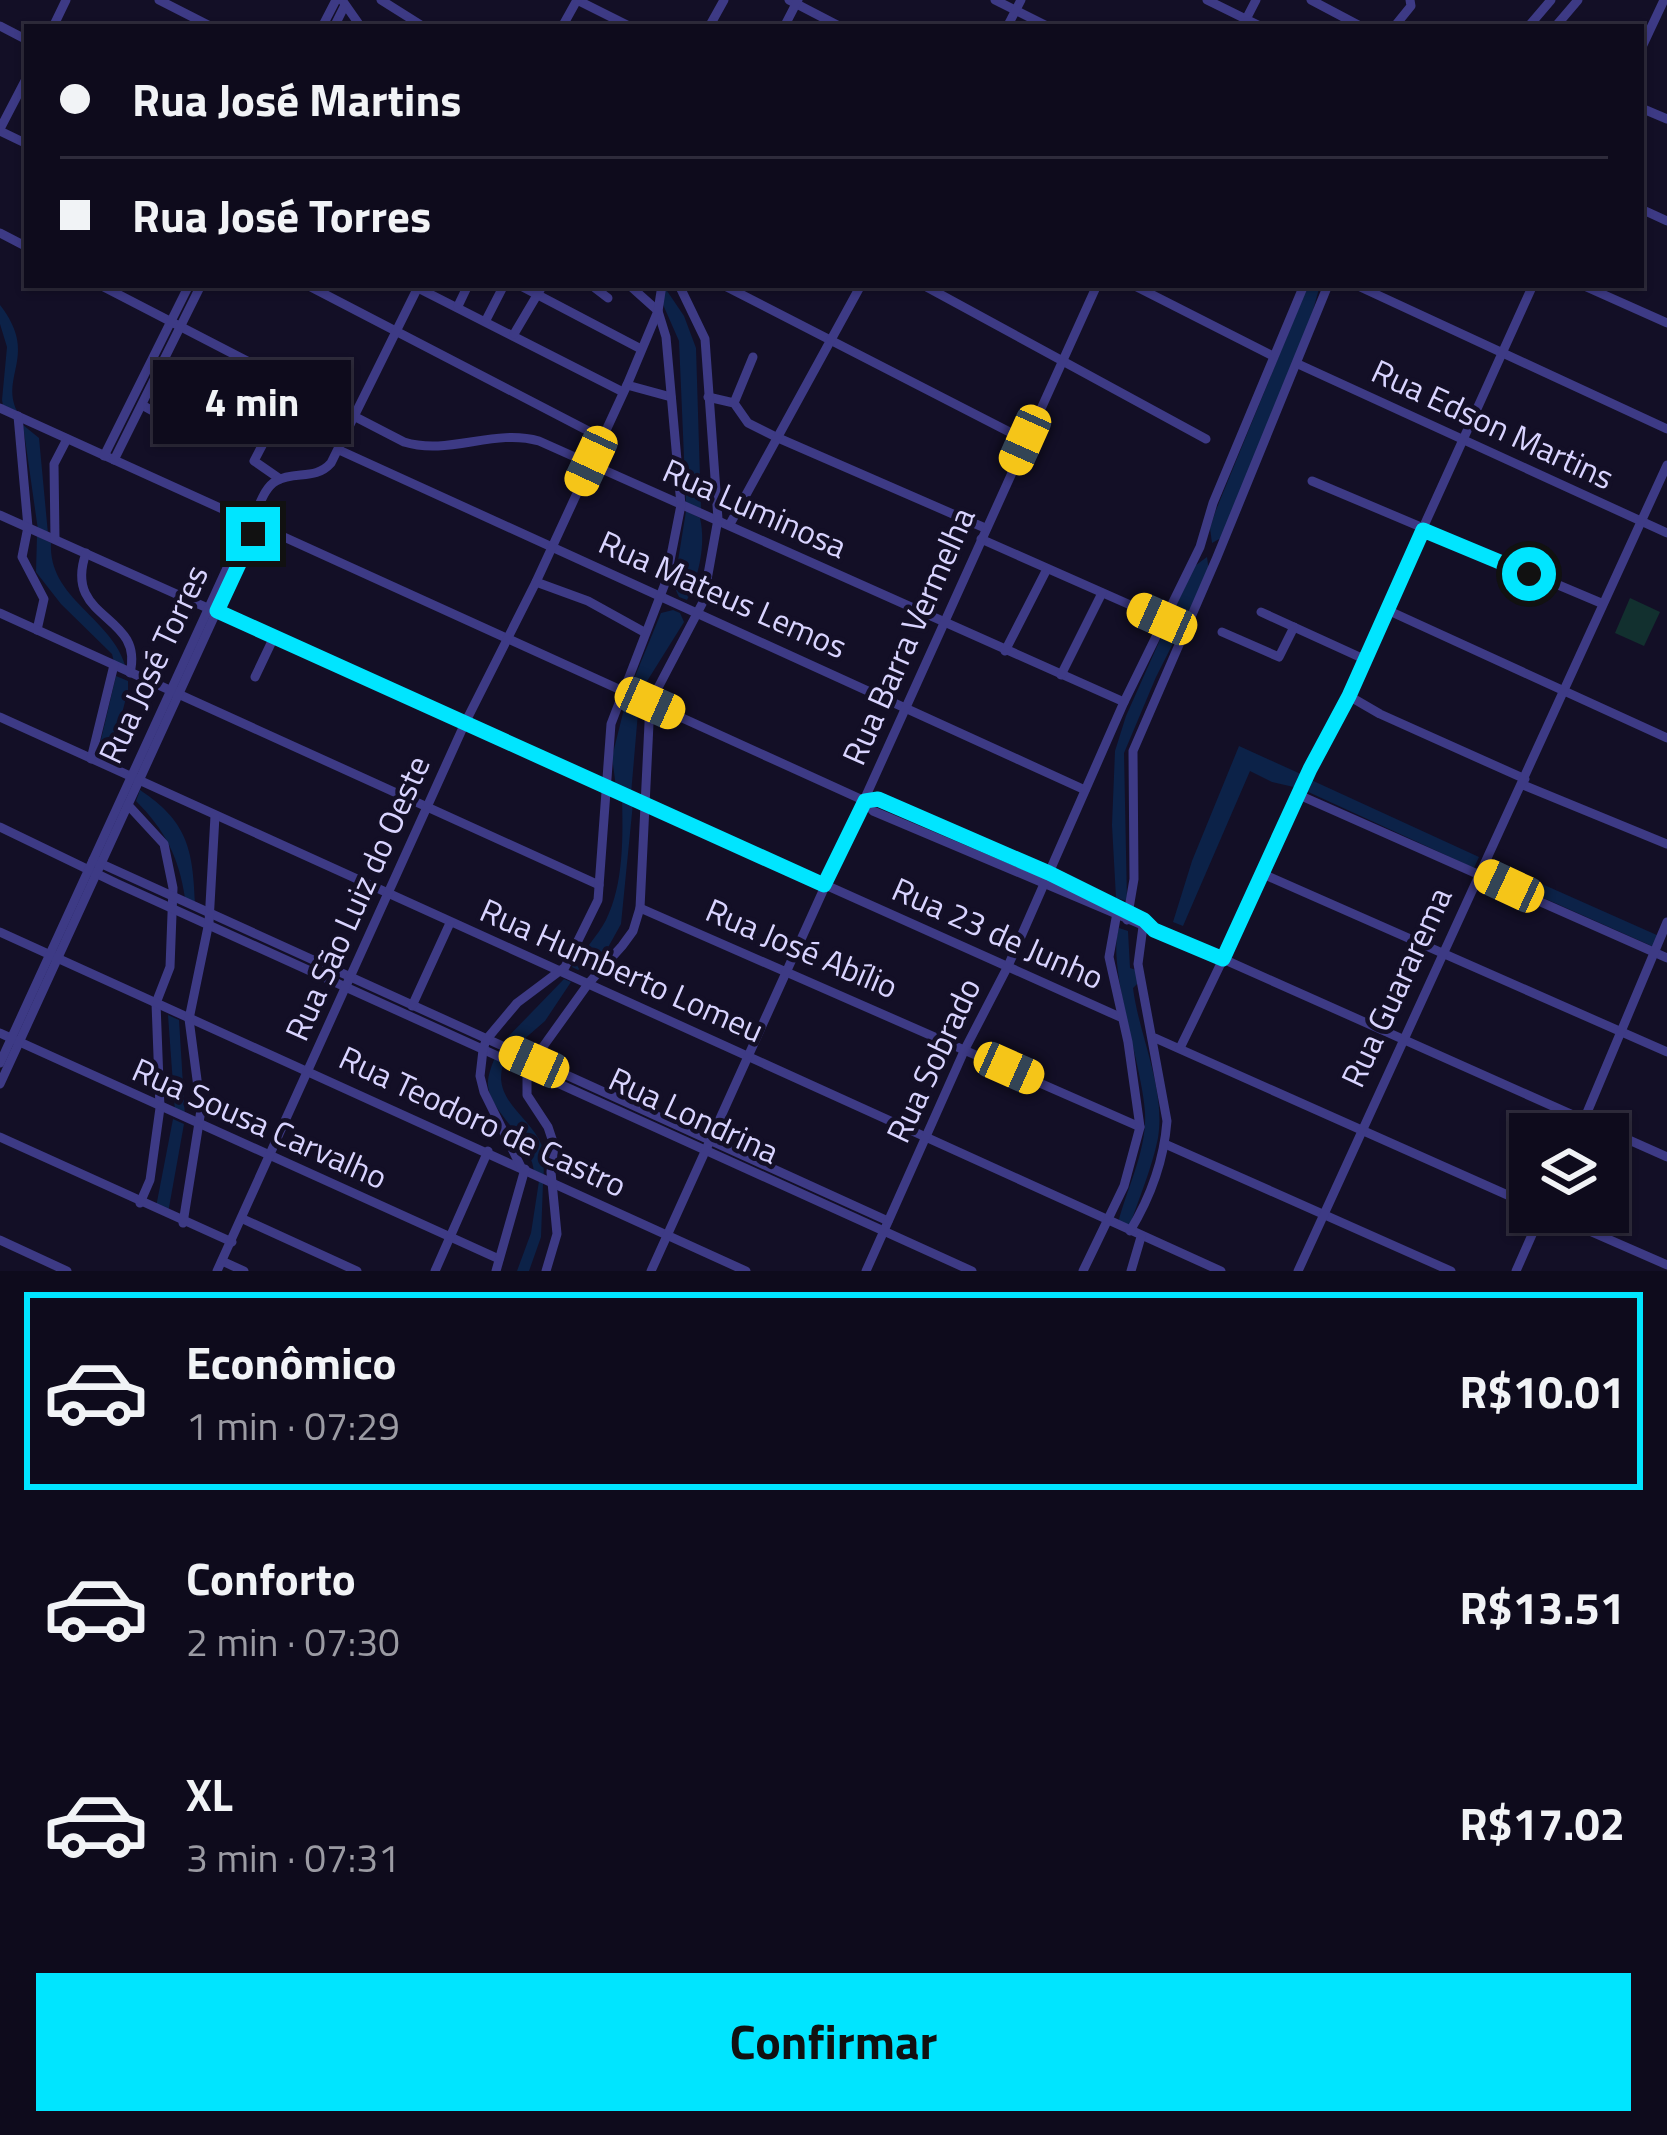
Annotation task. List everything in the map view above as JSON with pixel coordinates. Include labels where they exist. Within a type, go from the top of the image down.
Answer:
[{"type":"street","points":[[159,0],[206,24]]},
{"type":"street","points":[[381,0],[419,24]]},
{"type":"street","points":[[577,0],[625,24]]},
{"type":"street","points":[[995,0],[1018,5],[1045,24]]},
{"type":"street","points":[[1207,0],[1245,23],[1256,0]]},
{"type":"street","points":[[1311,0],[1356,24]]},
{"type":"street","points":[[1531,24],[1551,0]]},
{"type":"street","points":[[1558,24],[1578,0]]},
{"type":"street","points":[[1644,44],[1662,16],[1664,0]]},
{"type":"street","points":[[794,1],[836,24]]},
{"type":"street","points":[[0,130],[24,83]]},
{"type":"street","name":"Rua Luminosa","points":[[106,288],[416,446],[517,437],[591,461],[1124,702]]},
{"type":"street","points":[[109,458],[142,405],[188,288]]},
{"type":"street","points":[[109,458],[199,288]]},
{"type":"street","points":[[313,288],[600,437]]},
{"type":"street","points":[[293,385],[254,461],[280,479],[320,474],[338,450],[417,288]]},
{"type":"street","points":[[422,288],[625,389],[671,397]]},
{"type":"street","points":[[458,306],[467,288]]},
{"type":"street","points":[[486,320],[502,288]]},
{"type":"street","points":[[596,288],[608,298]]},
{"type":"street","points":[[496,1271],[523,1168],[484,1092],[480,1076],[485,1045],[517,1003],[558,971],[595,910],[611,724],[661,597],[681,505],[666,337],[658,311],[632,288]]},
{"type":"street","name":"Rua São Luiz do Oeste","points":[[219,1266],[465,723],[625,389],[658,311],[662,288]]},
{"type":"street","points":[[546,1271],[556,1234],[552,1137],[527,1095],[531,1066],[588,984],[633,931],[640,908],[650,703],[698,612],[718,519],[706,339],[681,288]]},
{"type":"street","points":[[729,288],[1025,440]]},
{"type":"street","points":[[730,524],[858,288]]},
{"type":"street","points":[[929,288],[1207,439]]},
{"type":"street","name":"Rua Barra Vermelha","points":[[651,1271],[1096,288]]},
{"type":"street","points":[[1139,288],[1273,356]]},
{"type":"street","name":"Rua Sobrado","points":[[866,1271],[1162,619],[1200,547],[1213,502],[1303,288]]},
{"type":"street","points":[[1083,1271],[1124,1186],[1140,1127],[1129,1042],[1109,957],[1134,879],[1133,751],[1327,288]]},
{"type":"street","points":[[1362,288],[1667,429]]},
{"type":"street","points":[[1180,1048],[1349,696],[1532,288]]},
{"type":"street","points":[[1589,288],[1667,323]]},
{"type":"street","points":[[514,334],[540,290],[641,349]]},
{"type":"street","points":[[734,403],[753,357]]},
{"type":"street","name":"Rua Edson Martins","points":[[1298,364],[1667,532]]},
{"type":"street","points":[[708,398],[734,403],[748,423],[1162,619]]},
{"type":"street","points":[[142,405],[209,442],[223,413]]},
{"type":"street","points":[[0,408],[865,801],[873,811],[1047,878],[1568,1113]]},
{"type":"street","points":[[18,416],[28,527],[22,557],[44,599],[37,630]]},
{"type":"street","points":[[55,539],[54,464],[67,439]]},
{"type":"street","name":"Rua Mateus Lemos","points":[[338,450],[1085,790]]},
{"type":"street","name":"Rua Guararema","points":[[1298,1271],[1667,465]]},
{"type":"street","name":"Rua José Torres","points":[[0,1063],[136,778],[244,531],[270,484],[280,479]]},
{"type":"street","points":[[1312,481],[1601,603]]},
{"type":"street","name":"Rua 23 de Junho","points":[[0,515],[1120,1017]]},
{"type":"street","points":[[1200,547],[1217,557]]},
{"type":"street","points":[[86,553],[81,590],[128,639],[134,659],[130,673]]},
{"type":"street","points":[[1005,651],[1048,569]]},
{"type":"street","points":[[536,582],[644,632]]},
{"type":"street","points":[[1061,675],[1102,593]]},
{"type":"street","points":[[1385,609],[1667,738]]},
{"type":"street","points":[[1261,612],[1364,659]]},
{"type":"street","points":[[0,614],[599,886]]},
{"type":"street","points":[[1222,632],[1279,657],[1294,627]]},
{"type":"street","points":[[255,677],[274,637]]},
{"type":"street","points":[[91,759],[114,665]]},
{"type":"street","points":[[1349,696],[1524,782],[1667,844]]},
{"type":"street","name":"Rua Humberto Lomeu","points":[[0,717],[1221,1271]]},
{"type":"street","name":"Rua José Torres","points":[[95,867],[128,805],[136,778]]},
{"type":"street","points":[[1299,795],[1662,955]]},
{"type":"street","points":[[128,805],[164,844],[171,867],[170,967],[156,1003],[160,1108],[150,1180],[140,1203]]},
{"type":"street","points":[[183,1223],[199,1125],[200,1090],[189,1019],[208,916],[215,816]]},
{"type":"street","name":"Rua Londrina","points":[[0,827],[888,1221]]},
{"type":"street","points":[[1263,874],[1667,1052]]},
{"type":"street","name":"Rua José Abílio","points":[[640,908],[1140,1127]]},
{"type":"street","points":[[1587,1113],[1621,1031],[1662,955],[1667,922]]},
{"type":"street","points":[[412,1006],[450,923]]},
{"type":"street","points":[[1131,1271],[1135,1234],[1165,1144],[1165,1105],[1155,1038],[1138,964],[1143,923]]},
{"type":"street","name":"Rua Teodoro de Castro","points":[[0,932],[746,1271]]},
{"type":"street","name":"Rua Londrina","points":[[348,983],[412,1006],[485,1045]]},
{"type":"street","name":"Rua José Torres","points":[[0,1084],[10,1038]]},
{"type":"street","name":"Rua Sousa Carvalho","points":[[10,1038],[499,1258]]},
{"type":"street","points":[[1155,1038],[1509,1195]]},
{"type":"street","points":[[0,1136],[232,1242]]},
{"type":"street","points":[[1629,1140],[1667,1157]]},
{"type":"street","name":"Rua Londrina","points":[[707,1144],[882,1233],[972,1271]]},
{"type":"street","points":[[1165,1144],[1450,1271]]},
{"type":"street","points":[[435,1271],[488,1151]]},
{"type":"street","points":[[242,1219],[357,1271]]},
{"type":"street","points":[[1516,1271],[1534,1233]]},
{"type":"street","points":[[1593,1233],[1667,1265]]},
{"type":"street","points":[[0,1240],[67,1271]]},
{"type":"street","points":[[219,1266],[244,1271]]},
{"type":"green space","points":[[1630,598],[1660,612],[1644,646],[1615,633]]},
{"type":"water","points":[[665,288],[684,316],[696,348],[701,510],[686,504],[679,341],[661,300]]},
{"type":"water","points":[[1307,288],[1319,288],[1304,343],[1221,538],[1212,543],[1210,528]]},
{"type":"water","points":[[0,305],[17,338],[13,398],[17,411],[2,400],[7,347]]},
{"type":"water","points":[[23,425],[39,438],[48,534],[38,530]]},
{"type":"water","points":[[686,511],[700,518],[702,538],[698,570],[687,600],[679,597],[674,586]]},
{"type":"water","points":[[37,536],[51,543],[60,579],[108,635],[126,668],[114,662],[112,654],[36,572]]},
{"type":"water","points":[[1207,557],[1209,572],[1124,753],[1127,901],[1116,898],[1115,751],[1192,568]]},
{"type":"water","points":[[673,610],[684,622],[639,694],[629,691],[661,613]]},
{"type":"water","points":[[116,676],[128,681],[128,690],[115,741],[114,768],[101,762],[98,752]]},
{"type":"water","points":[[627,697],[639,701],[631,794],[616,787],[612,757]]},
{"type":"water","points":[[1239,746],[1303,775],[1298,788],[1250,771],[1183,926],[1173,922],[1192,861]]},
{"type":"water","points":[[1309,779],[1479,857],[1474,868],[1304,790]]},
{"type":"water","points":[[140,790],[178,825],[189,851],[195,902],[185,898],[169,845],[136,801]]},
{"type":"water","points":[[622,797],[633,803],[621,924],[606,951],[578,970],[572,967],[602,926],[616,891]]},
{"type":"water","points":[[1486,859],[1659,936],[1654,947],[1481,870]]},
{"type":"water","points":[[1119,928],[1128,931],[1130,968],[1136,970],[1138,983],[1133,988],[1159,1119],[1152,1160],[1129,1228],[1118,1223],[1140,1155],[1145,1113],[1117,966]]},
{"type":"water","points":[[564,979],[571,982],[545,1021],[514,1048],[503,1042]]},
{"type":"water","points":[[168,1015],[179,1020],[185,1117],[175,1112]]},
{"type":"water","points":[[495,1057],[504,1062],[502,1087],[507,1097],[542,1146],[544,1176],[534,1171],[525,1147],[491,1096],[488,1079]]},
{"type":"water","points":[[173,1119],[184,1124],[168,1213],[156,1207]]},
{"type":"water","points":[[539,1181],[543,1183],[541,1237],[529,1271],[517,1271],[531,1233]]},
{"type":"route","points":[[253,534],[217,611],[824,885],[865,801],[878,799],[1049,873],[1144,920],[1154,930],[1223,959],[1423,530],[1529,574]]}]
